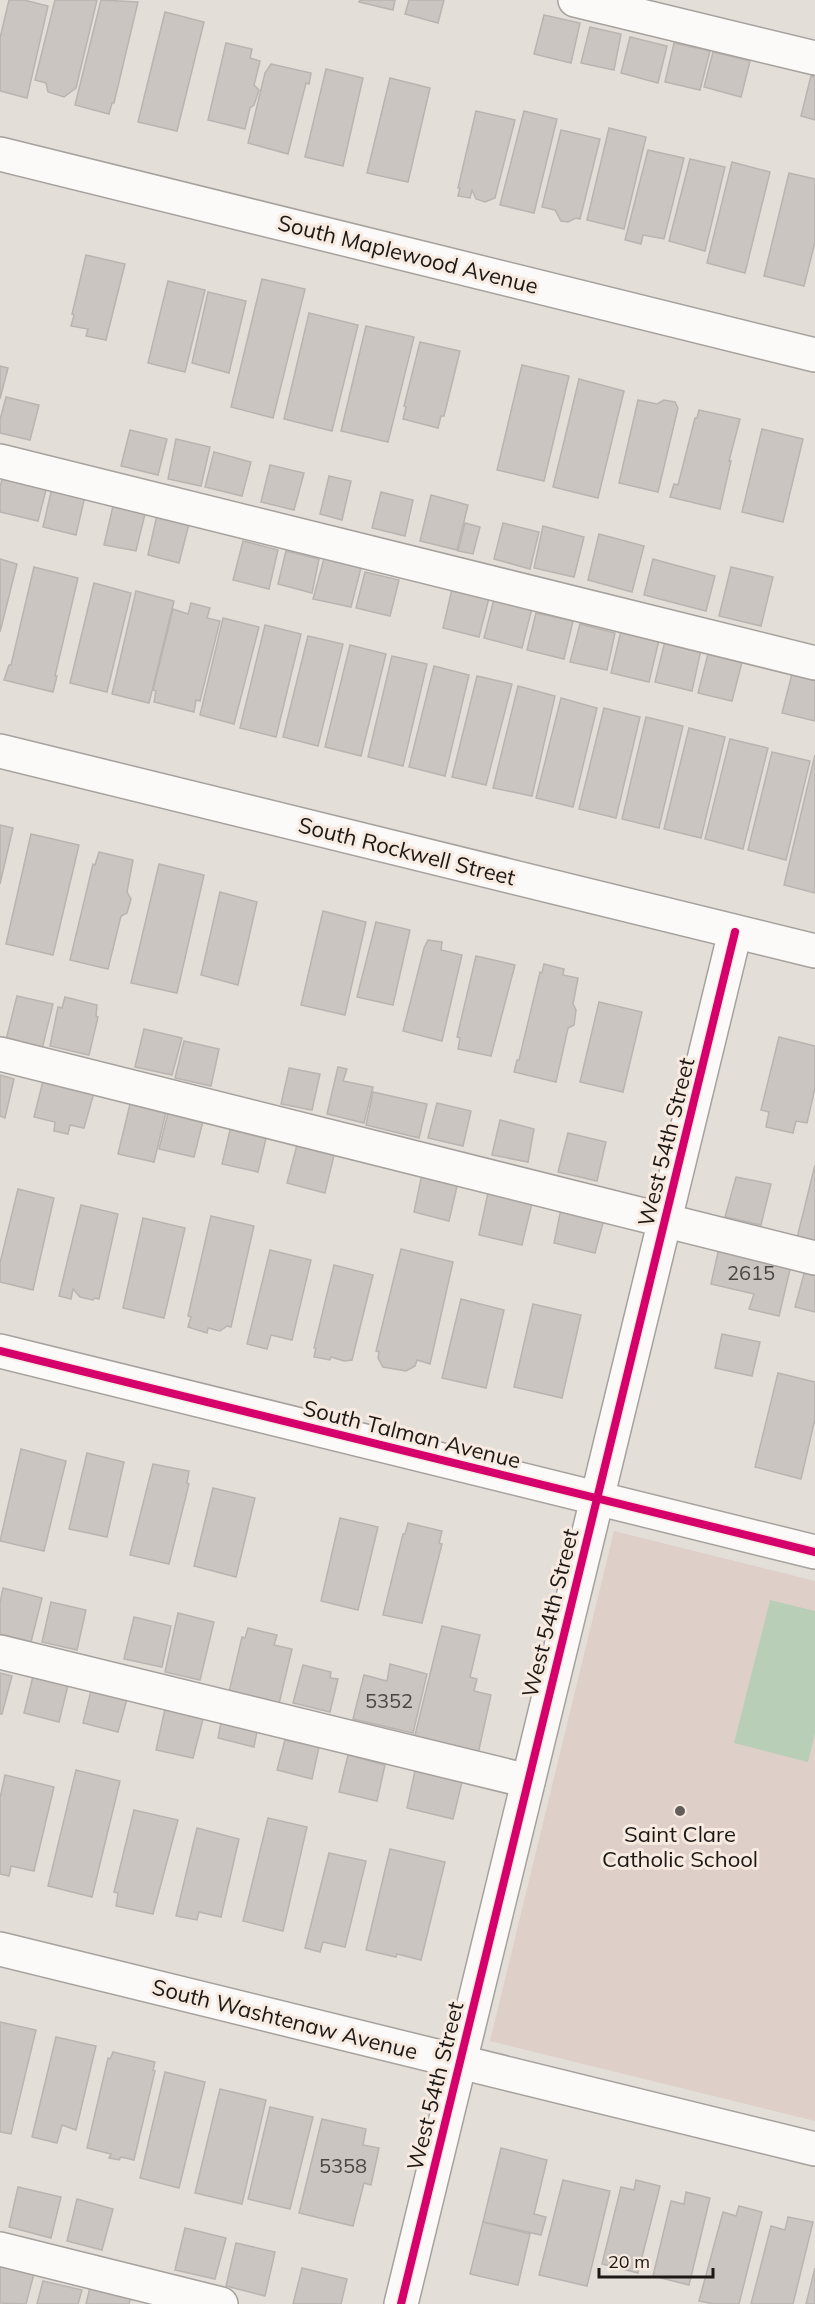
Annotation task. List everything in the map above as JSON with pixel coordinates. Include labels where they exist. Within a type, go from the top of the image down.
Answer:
[{"type":"street","points":[[575,0],[815,58]]},
{"type":"street","name":"South Maplewood Avenue","points":[[0,154],[815,355]]},
{"type":"street","points":[[0,461],[815,663]]},
{"type":"street","name":"South Rockwell Street","points":[[0,750],[815,951]]},
{"type":"street","name":"West 54th Street","points":[[401,2304],[735,932]]},
{"type":"street","points":[[0,1054],[815,1258]]},
{"type":"street","name":"South Talman Avenue","points":[[0,1351],[815,1552]]},
{"type":"street","points":[[0,1652],[528,1781]]},
{"type":"street","name":"South Washtenaw Avenue","points":[[0,1949],[815,2149]]},
{"type":"street","points":[[0,2249],[221,2304]]},
{"type":"shaded area","name":"Saint Clare Catholic School","points":[[614,1531],[815,1581],[815,2121],[490,2041]]},
{"type":"green space","points":[[770,1600],[815,1611],[815,1734],[808,1762],[734,1743]]},
{"type":"building","points":[[9,0],[24,0],[48,6],[27,98],[0,91],[0,38]]},
{"type":"building","points":[[55,0],[97,0],[76,88],[64,97],[48,92],[46,83],[35,80]]},
{"type":"building","points":[[101,0],[138,2],[114,103],[112,103],[109,114],[75,105]]},
{"type":"building","points":[[360,0],[395,0],[393,10],[359,2]]},
{"type":"building","points":[[409,0],[444,0],[438,23],[405,14]]},
{"type":"building","points":[[165,12],[204,22],[177,131],[138,122]]},
{"type":"building","points":[[544,15],[580,23],[571,63],[534,54]]},
{"type":"building","points":[[590,27],[621,34],[614,70],[581,63]]},
{"type":"building","points":[[630,37],[667,46],[658,83],[621,73]]},
{"type":"building","points":[[226,43],[252,49],[250,58],[260,61],[254,85],[259,90],[254,105],[250,108],[245,129],[208,120]]},
{"type":"building","points":[[674,43],[710,51],[700,90],[665,82]]},
{"type":"building","points":[[713,52],[750,61],[741,97],[704,87]]},
{"type":"building","points":[[271,64],[311,73],[309,84],[306,83],[288,154],[248,143],[265,73]]},
{"type":"building","points":[[326,69],[363,78],[343,166],[305,157]]},
{"type":"building","points":[[811,76],[815,77],[815,120],[801,116]]},
{"type":"building","points":[[390,78],[430,88],[408,182],[367,173]]},
{"type":"building","points":[[476,111],[515,120],[495,198],[485,202],[476,199],[472,190],[470,198],[458,196]]},
{"type":"building","points":[[524,111],[557,119],[534,213],[500,205]]},
{"type":"building","points":[[609,128],[646,137],[624,229],[587,220]]},
{"type":"building","points":[[561,130],[600,139],[580,219],[576,218],[568,222],[561,221],[555,210],[542,207]]},
{"type":"building","points":[[648,150],[684,158],[664,239],[643,235],[641,244],[625,240]]},
{"type":"building","points":[[690,159],[725,167],[705,251],[669,241]]},
{"type":"building","points":[[732,162],[770,172],[745,273],[707,263]]},
{"type":"building","points":[[789,173],[815,179],[815,242],[804,286],[764,276]]},
{"type":"building","points":[[86,255],[125,264],[106,340],[86,336],[88,329],[71,326]]},
{"type":"building","points":[[262,279],[305,289],[273,418],[231,407]]},
{"type":"building","points":[[168,281],[205,290],[185,372],[148,363]]},
{"type":"building","points":[[208,292],[246,301],[229,373],[192,363]]},
{"type":"building","points":[[309,313],[358,325],[332,431],[284,419]]},
{"type":"building","points":[[366,326],[414,337],[388,442],[341,431]]},
{"type":"building","points":[[420,342],[460,351],[444,416],[441,416],[438,428],[403,419],[406,407],[404,406]]},
{"type":"building","points":[[522,365],[569,376],[544,481],[497,470]]},
{"type":"building","points":[[0,366],[8,368],[0,399]]},
{"type":"building","points":[[579,379],[624,391],[598,498],[553,487]]},
{"type":"building","points":[[6,397],[39,405],[30,440],[0,433],[0,420]]},
{"type":"building","points":[[638,400],[657,404],[664,400],[675,402],[678,408],[658,492],[619,483]]},
{"type":"building","points":[[699,410],[740,419],[720,509],[670,497],[674,484],[678,485]]},
{"type":"building","points":[[762,429],[803,439],[783,522],[742,512]]},
{"type":"building","points":[[130,430],[167,439],[158,475],[121,466]]},
{"type":"building","points":[[176,439],[210,447],[201,486],[168,479]]},
{"type":"building","points":[[214,452],[251,462],[242,496],[205,487]]},
{"type":"building","points":[[270,465],[304,473],[294,510],[261,502]]},
{"type":"building","points":[[3,476],[47,486],[38,521],[0,512],[0,487]]},
{"type":"building","points":[[329,476],[351,481],[342,520],[320,514]]},
{"type":"building","points":[[52,488],[85,496],[76,535],[43,527]]},
{"type":"building","points":[[381,492],[413,500],[405,536],[372,528]]},
{"type":"building","points":[[431,495],[468,505],[457,550],[420,541]]},
{"type":"building","points":[[113,506],[145,514],[136,551],[104,545]]},
{"type":"building","points":[[157,515],[189,524],[179,563],[148,555]]},
{"type":"building","points":[[465,523],[480,527],[473,554],[458,551]]},
{"type":"building","points":[[503,523],[539,532],[530,569],[494,559]]},
{"type":"building","points":[[543,526],[584,537],[574,577],[534,568]]},
{"type":"building","points":[[599,534],[644,546],[632,592],[588,580]]},
{"type":"building","points":[[243,541],[278,550],[269,589],[233,580]]},
{"type":"building","points":[[286,551],[319,559],[312,593],[278,584]]},
{"type":"building","points":[[325,555],[362,564],[351,607],[313,599]]},
{"type":"building","points":[[0,559],[17,564],[0,632]]},
{"type":"building","points":[[653,559],[715,576],[706,611],[644,595]]},
{"type":"building","points":[[34,567],[78,578],[53,692],[4,680],[9,665],[11,665]]},
{"type":"building","points":[[731,567],[773,577],[761,626],[719,616]]},
{"type":"building","points":[[365,572],[399,580],[390,616],[356,608]]},
{"type":"building","points":[[94,583],[131,593],[107,692],[70,683]]},
{"type":"building","points":[[452,589],[489,598],[479,637],[443,628]]},
{"type":"building","points":[[136,591],[174,601],[149,703],[112,694]]},
{"type":"building","points":[[494,599],[532,608],[522,648],[484,638]]},
{"type":"building","points":[[191,603],[210,608],[207,618],[220,621],[200,701],[196,700],[194,712],[154,702],[156,691],[153,690],[173,609],[188,614]]},
{"type":"building","points":[[536,613],[573,621],[564,659],[527,650]]},
{"type":"building","points":[[223,618],[259,627],[234,724],[200,715]]},
{"type":"building","points":[[580,624],[615,633],[607,670],[570,662]]},
{"type":"building","points":[[265,625],[301,634],[276,737],[240,728]]},
{"type":"building","points":[[621,631],[659,640],[649,682],[611,673]]},
{"type":"building","points":[[308,636],[343,644],[318,746],[283,737]]},
{"type":"building","points":[[665,641],[701,650],[692,691],[655,682]]},
{"type":"building","points":[[350,645],[386,654],[361,756],[325,747]]},
{"type":"building","points":[[708,654],[742,662],[732,701],[698,693]]},
{"type":"building","points":[[392,656],[427,664],[403,766],[368,757]]},
{"type":"building","points":[[434,666],[469,675],[445,776],[409,767]]},
{"type":"building","points":[[792,674],[815,679],[815,721],[782,713]]},
{"type":"building","points":[[477,676],[512,684],[486,785],[452,777]]},
{"type":"building","points":[[518,686],[555,696],[532,796],[493,788]]},
{"type":"building","points":[[561,698],[597,708],[573,807],[536,798]]},
{"type":"building","points":[[604,708],[640,717],[616,818],[579,809]]},
{"type":"building","points":[[646,717],[683,726],[659,828],[622,819]]},
{"type":"building","points":[[689,728],[725,737],[701,838],[664,829]]},
{"type":"building","points":[[730,739],[768,748],[743,849],[705,839]]},
{"type":"building","points":[[772,752],[810,761],[786,860],[748,850]]},
{"type":"building","points":[[815,755],[815,893],[784,885]]},
{"type":"building","points":[[0,825],[13,828],[0,884]]},
{"type":"building","points":[[31,834],[79,845],[53,955],[6,944]]},
{"type":"building","points":[[99,852],[133,860],[127,892],[131,899],[127,913],[121,916],[108,969],[70,960],[93,864],[95,865]]},
{"type":"building","points":[[159,864],[204,875],[177,993],[131,983]]},
{"type":"building","points":[[220,892],[257,902],[238,985],[201,975]]},
{"type":"building","points":[[323,911],[366,922],[345,1015],[301,1005]]},
{"type":"building","points":[[376,922],[410,930],[393,1005],[357,997]]},
{"type":"building","points":[[428,940],[442,942],[441,950],[462,955],[442,1041],[403,1031]]},
{"type":"building","points":[[476,956],[515,965],[491,1056],[458,1049],[460,1038],[457,1037]]},
{"type":"building","points":[[544,964],[564,969],[563,975],[578,978],[573,1004],[576,1010],[574,1025],[568,1028],[556,1082],[514,1072]]},
{"type":"building","points":[[17,996],[53,1004],[42,1049],[6,1040]]},
{"type":"building","points":[[65,997],[97,1005],[96,1016],[98,1017],[89,1055],[50,1046],[58,1007],[62,1008]]},
{"type":"building","points":[[599,1002],[642,1012],[623,1092],[580,1082]]},
{"type":"building","points":[[144,1029],[182,1038],[172,1075],[135,1067]]},
{"type":"building","points":[[779,1037],[815,1046],[815,1088],[807,1123],[796,1121],[793,1133],[766,1127],[769,1112],[761,1110]]},
{"type":"building","points":[[184,1041],[219,1049],[211,1086],[175,1078]]},
{"type":"building","points":[[338,1067],[347,1069],[343,1081],[373,1087],[364,1123],[327,1114]]},
{"type":"building","points":[[289,1068],[320,1074],[312,1110],[281,1104]]},
{"type":"building","points":[[0,1075],[14,1079],[5,1118],[0,1116]]},
{"type":"building","points":[[44,1077],[95,1089],[84,1128],[70,1125],[68,1134],[54,1131],[55,1122],[34,1117]]},
{"type":"building","points":[[373,1092],[427,1104],[419,1138],[366,1125]]},
{"type":"building","points":[[437,1103],[471,1111],[463,1146],[428,1138]]},
{"type":"building","points":[[130,1104],[166,1112],[154,1162],[118,1154]]},
{"type":"building","points":[[168,1113],[203,1121],[194,1157],[159,1149]]},
{"type":"building","points":[[500,1120],[534,1129],[528,1162],[492,1155]]},
{"type":"building","points":[[231,1126],[267,1134],[258,1172],[222,1164]]},
{"type":"building","points":[[568,1133],[606,1142],[597,1181],[558,1172]]},
{"type":"building","points":[[298,1141],[335,1151],[325,1193],[287,1183]]},
{"type":"building","points":[[815,1165],[815,1242],[797,1238]]},
{"type":"building","points":[[422,1174],[458,1182],[449,1221],[414,1212]]},
{"type":"building","points":[[736,1177],[771,1184],[761,1225],[725,1217]]},
{"type":"building","points":[[18,1189],[54,1198],[33,1290],[0,1282],[0,1263]]},
{"type":"building","points":[[488,1193],[532,1203],[522,1245],[479,1235]]},
{"type":"building","points":[[81,1205],[118,1214],[99,1299],[93,1300],[80,1297],[73,1289],[71,1299],[59,1296]]},
{"type":"building","points":[[561,1209],[604,1219],[595,1253],[554,1243]]},
{"type":"building","points":[[211,1216],[254,1226],[231,1327],[227,1326],[220,1331],[208,1328],[207,1333],[188,1327],[191,1317],[188,1316]]},
{"type":"building","points":[[143,1218],[185,1228],[164,1318],[123,1308]]},
{"type":"building","points":[[720,1243],[792,1261],[779,1316],[749,1309],[754,1294],[711,1284]]},
{"type":"building","points":[[401,1249],[453,1262],[430,1364],[417,1360],[415,1366],[406,1371],[383,1367],[378,1358],[379,1352],[376,1351]]},
{"type":"building","points":[[270,1250],[311,1260],[292,1340],[271,1335],[267,1349],[247,1344]]},
{"type":"building","points":[[334,1265],[373,1275],[352,1360],[314,1357],[316,1348],[314,1348]]},
{"type":"building","points":[[805,1270],[815,1273],[815,1312],[795,1307]]},
{"type":"building","points":[[461,1299],[504,1310],[486,1388],[442,1378]]},
{"type":"building","points":[[533,1304],[581,1315],[562,1398],[514,1387]]},
{"type":"building","points":[[722,1334],[760,1342],[752,1376],[715,1368]]},
{"type":"building","points":[[778,1373],[815,1382],[815,1419],[801,1479],[755,1467]]},
{"type":"building","points":[[21,1449],[66,1461],[44,1551],[0,1541]]},
{"type":"building","points":[[87,1453],[124,1462],[107,1537],[69,1529]]},
{"type":"building","points":[[153,1464],[189,1471],[187,1483],[189,1484],[169,1564],[130,1555]]},
{"type":"building","points":[[213,1488],[255,1498],[236,1577],[194,1566]]},
{"type":"building","points":[[340,1518],[378,1527],[358,1610],[321,1601]]},
{"type":"building","points":[[408,1523],[442,1531],[439,1543],[442,1544],[422,1623],[383,1615],[403,1534],[405,1534]]},
{"type":"building","points":[[3,1588],[42,1598],[31,1642],[0,1634],[0,1603]]},
{"type":"building","points":[[51,1602],[86,1610],[77,1650],[42,1642]]},
{"type":"building","points":[[178,1613],[214,1622],[200,1680],[165,1672]]},
{"type":"building","points":[[134,1617],[171,1626],[162,1667],[124,1659]]},
{"type":"building","points":[[442,1626],[480,1635],[470,1677],[477,1679],[474,1691],[491,1695],[478,1754],[414,1739]]},
{"type":"building","points":[[248,1628],[277,1635],[274,1645],[292,1649],[279,1704],[229,1692],[242,1637],[245,1638]]},
{"type":"building","points":[[390,1664],[427,1674],[413,1733],[353,1719],[364,1675],[387,1681]]},
{"type":"building","points":[[303,1665],[331,1672],[330,1678],[338,1679],[330,1712],[293,1703]]},
{"type":"building","points":[[0,1673],[12,1676],[2,1714],[0,1714]]},
{"type":"building","points":[[33,1676],[68,1685],[59,1722],[24,1713]]},
{"type":"building","points":[[91,1691],[127,1699],[118,1732],[83,1723]]},
{"type":"building","points":[[165,1709],[203,1719],[193,1758],[156,1750]]},
{"type":"building","points":[[221,1723],[257,1731],[254,1747],[218,1738]]},
{"type":"building","points":[[285,1740],[319,1747],[312,1779],[277,1770]]},
{"type":"building","points":[[348,1755],[385,1765],[377,1801],[339,1792]]},
{"type":"building","points":[[416,1766],[463,1778],[453,1819],[407,1808]]},
{"type":"building","points":[[76,1770],[120,1781],[92,1897],[48,1886]]},
{"type":"building","points":[[5,1775],[54,1787],[34,1871],[11,1866],[9,1876],[0,1874],[0,1798]]},
{"type":"building","points":[[134,1810],[178,1820],[153,1914],[116,1906],[118,1893],[114,1892]]},
{"type":"building","points":[[268,1818],[307,1827],[283,1931],[243,1921]]},
{"type":"building","points":[[197,1828],[239,1839],[221,1917],[199,1912],[197,1920],[176,1916]]},
{"type":"building","points":[[390,1849],[445,1862],[421,1960],[366,1950]]},
{"type":"building","points":[[329,1853],[366,1861],[345,1947],[323,1942],[320,1952],[305,1948]]},
{"type":"building","points":[[0,2022],[36,2030],[11,2134],[0,2132]]},
{"type":"building","points":[[56,2037],[96,2046],[76,2130],[62,2125],[57,2143],[32,2137]]},
{"type":"building","points":[[113,2052],[155,2062],[153,2070],[155,2071],[134,2160],[121,2157],[119,2160],[109,2158],[111,2154],[87,2148],[108,2058],[110,2059]]},
{"type":"building","points":[[165,2072],[205,2082],[179,2188],[140,2178]]},
{"type":"building","points":[[220,2089],[266,2100],[242,2204],[195,2193]]},
{"type":"building","points":[[270,2107],[313,2117],[290,2209],[248,2199]]},
{"type":"building","points":[[322,2119],[366,2129],[363,2145],[379,2148],[371,2185],[364,2183],[353,2226],[299,2213]]},
{"type":"building","points":[[501,2148],[547,2160],[534,2214],[546,2217],[541,2235],[483,2222]]},
{"type":"building","points":[[563,2180],[610,2191],[587,2286],[539,2275]]},
{"type":"building","points":[[636,2180],[660,2186],[638,2273],[602,2264],[621,2187],[634,2190]]},
{"type":"building","points":[[18,2187],[61,2197],[51,2238],[9,2227]]},
{"type":"building","points":[[686,2192],[710,2198],[689,2285],[653,2276],[671,2201],[684,2204]]},
{"type":"building","points":[[77,2199],[113,2209],[102,2250],[67,2241]]},
{"type":"building","points":[[739,2206],[762,2212],[739,2304],[714,2304],[699,2301],[723,2212],[736,2216]]},
{"type":"building","points":[[788,2217],[813,2222],[793,2304],[751,2304],[771,2226],[785,2230]]},
{"type":"building","points":[[483,2222],[530,2234],[518,2285],[470,2274]]},
{"type":"building","points":[[185,2228],[226,2238],[215,2279],[175,2270]]},
{"type":"building","points":[[236,2243],[275,2252],[265,2296],[226,2286]]},
{"type":"building","points":[[0,2257],[36,2266],[26,2304],[0,2303]]},
{"type":"building","points":[[302,2268],[347,2279],[341,2304],[293,2304]]},
{"type":"building","points":[[815,2268],[815,2304],[806,2304]]},
{"type":"building","points":[[43,2281],[82,2290],[78,2304],[37,2304]]},
{"type":"building","points":[[91,2283],[132,2293],[129,2304],[86,2304]]},
{"type":"cycle path","points":[[401,2304],[735,932]]},
{"type":"cycle path","points":[[0,1351],[815,1552]]},
{"type":"place","name":"Saint Clare Catholic School","points":[[680,1811]]}]
